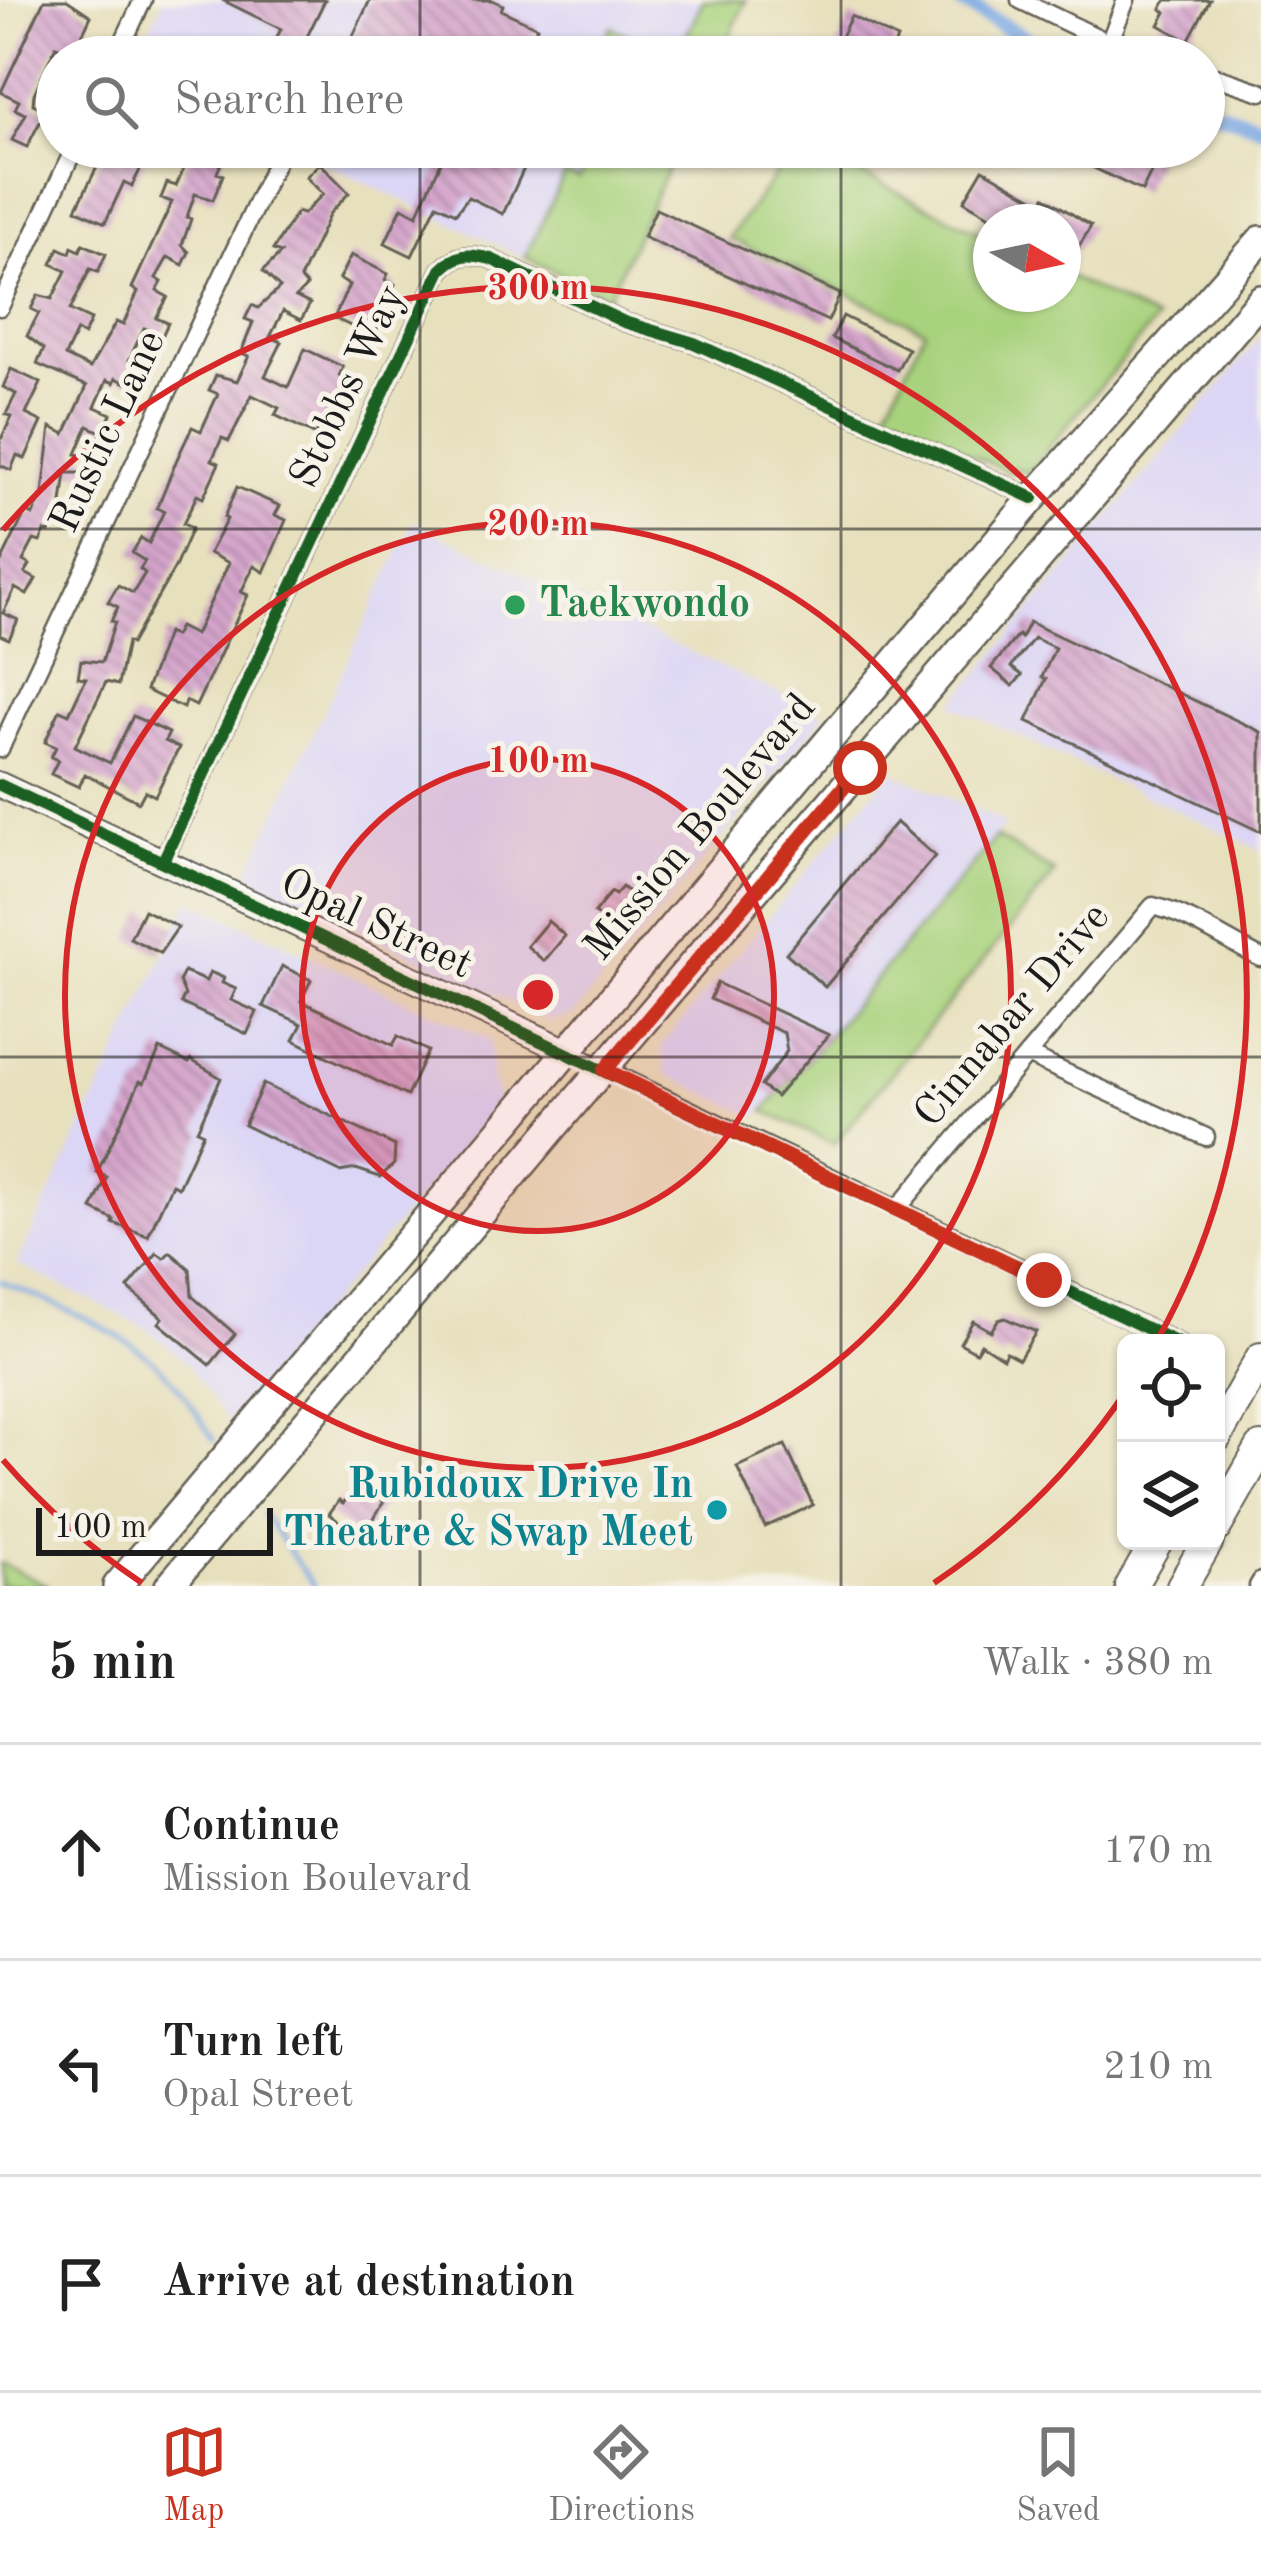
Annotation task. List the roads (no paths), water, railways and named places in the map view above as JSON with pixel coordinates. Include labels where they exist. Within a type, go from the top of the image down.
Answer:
[{"type":"highway","points":[[1225,1421],[1261,1358]]},
{"type":"highway","points":[[1225,1511],[1261,1448]]},
{"type":"highway","points":[[1131,1586],[1152,1550]]},
{"type":"highway","points":[[1183,1586],[1203,1550]]},
{"type":"main road","name":"Mission Boulevard","points":[[117,1586],[1034,498],[1261,239]]},
{"type":"main road","name":"Mission Boulevard","points":[[169,1586],[1261,298]]},
{"type":"street","points":[[126,36],[143,0]]},
{"type":"street","points":[[1020,0],[1095,36]]},
{"type":"street","points":[[1112,36],[1126,0]]},
{"type":"street","points":[[1225,80],[1261,92]]},
{"type":"street","points":[[0,307],[64,168]]},
{"type":"street","name":"Rustic Lane","points":[[0,748],[273,168]]},
{"type":"street","name":"Stobbs Way","points":[[164,861],[441,270],[452,259],[469,253],[491,259],[624,322],[692,342],[1034,498]]},
{"type":"street","name":"Opal Street","points":[[0,785],[1159,1334]]},
{"type":"street","name":"Cinnabar Drive","points":[[897,1209],[1153,906],[1176,912],[1261,958]]},
{"type":"street","points":[[1027,1054],[1206,1137]]},
{"type":"waterway","points":[[958,0],[1021,36]]},
{"type":"waterway","points":[[1225,114],[1261,126]]},
{"type":"waterway","points":[[0,1281],[82,1317],[141,1351],[174,1382],[214,1440]]},
{"type":"waterway","points":[[263,1514],[314,1586]]},
{"type":"place","name":"Taekwondo","points":[[515,605]]},
{"type":"place","name":"Rubidoux Drive In Theatre & Swap Meet","points":[[717,1510]]}]
